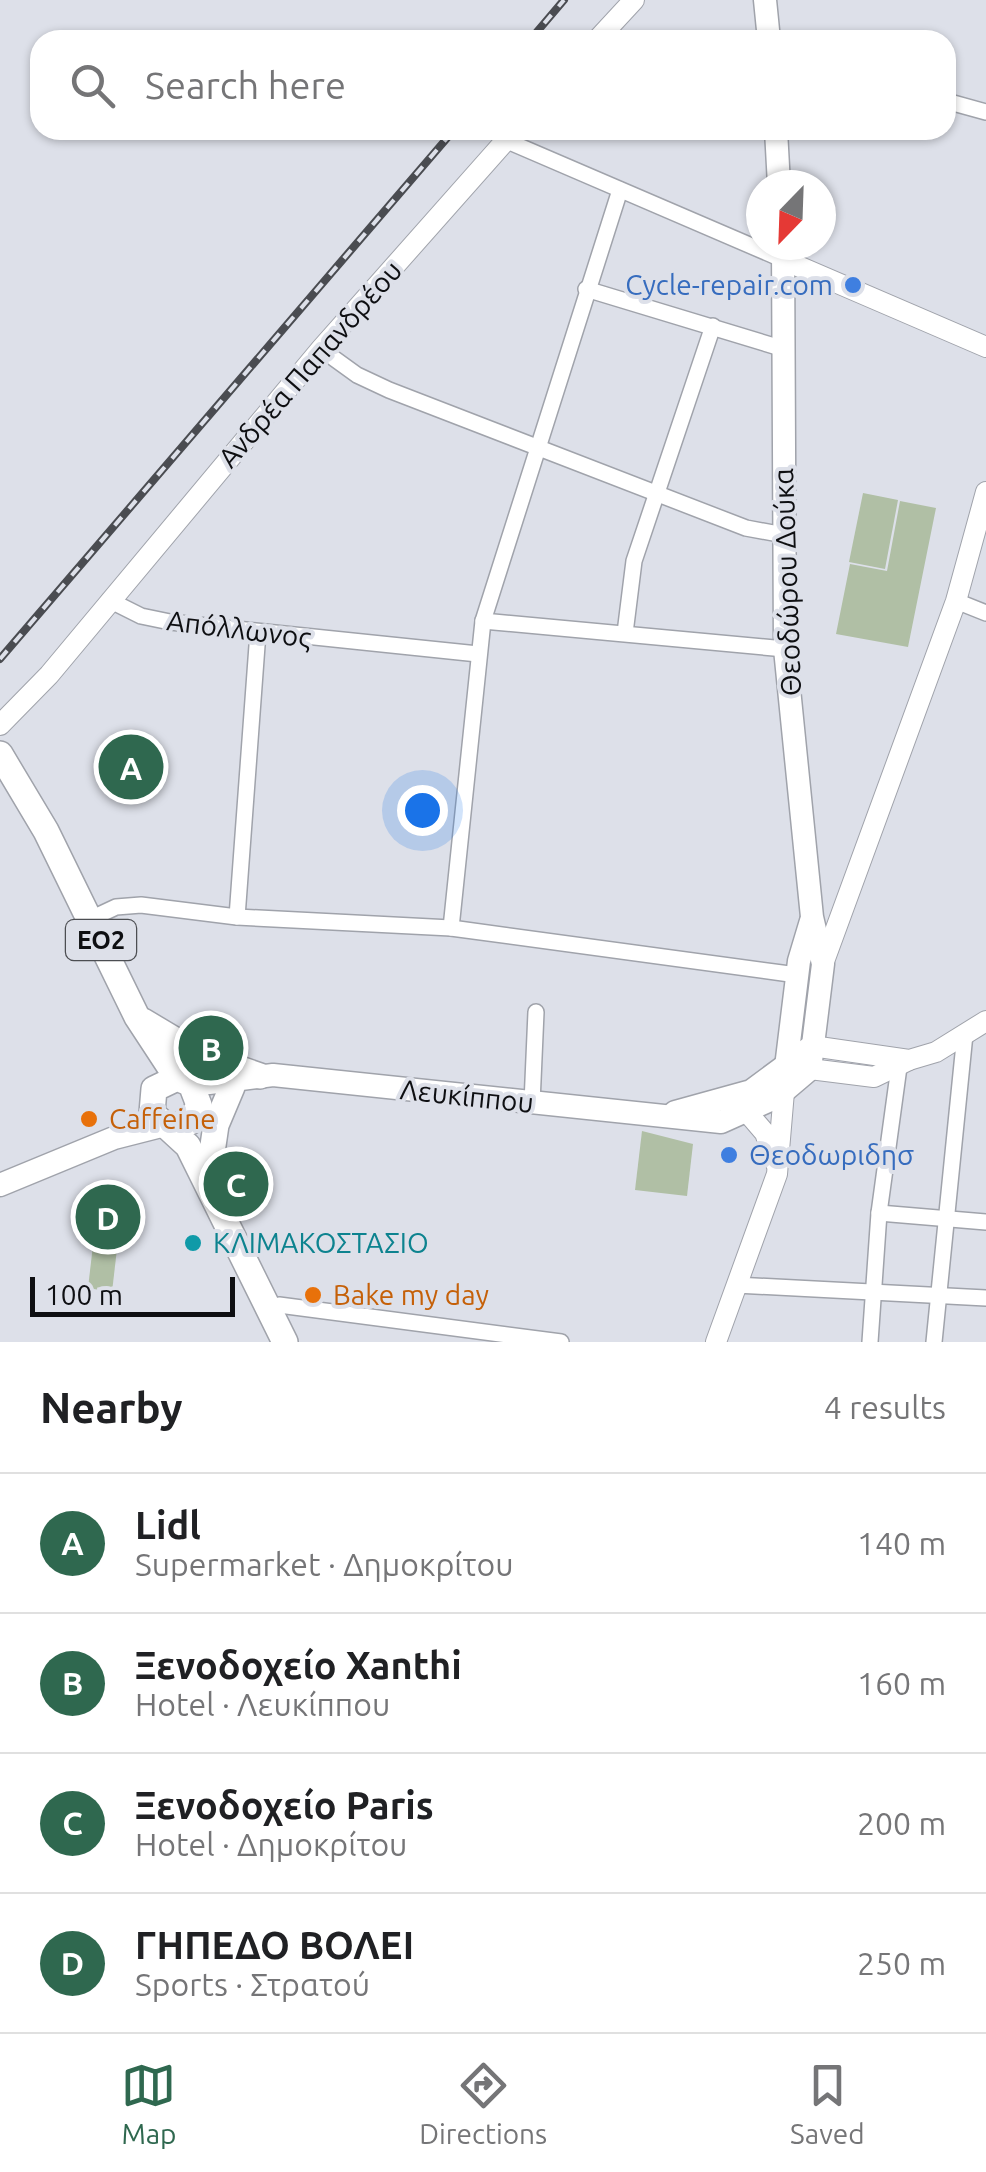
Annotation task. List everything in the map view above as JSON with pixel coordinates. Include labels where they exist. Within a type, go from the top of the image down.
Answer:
[{"type":"main road","points":[[765,0],[768,30]]},
{"type":"main road","points":[[777,140],[778,170]]},
{"type":"main road","name":"Θεοδώρου Δούκα","points":[[784,260],[785,648],[812,917],[823,964],[811,1057]]},
{"type":"main road","name":"ΕΟ2","points":[[0,754],[46,831],[148,1066],[167,1086],[199,1098],[198,1135],[210,1166],[297,1342]]},
{"type":"main road","name":"Θεοδώρου Δούκα","points":[[786,1067],[798,975],[812,917]]},
{"type":"main road","name":"ΕΟ2","points":[[85,921],[137,1017],[167,1086]]},
{"type":"main road","points":[[137,1017],[200,1055],[266,1076]]},
{"type":"main road","name":"Λευκίππου","points":[[167,1086],[266,1076],[721,1122],[784,1091],[811,1057]]},
{"type":"main road","name":"Λευκίππου","points":[[662,1115],[729,1100],[811,1057]]},
{"type":"main road","name":"Λευκίππου","points":[[196,1114],[232,1088],[266,1076]]},
{"type":"main road","points":[[114,1138],[138,1119],[167,1086]]},
{"type":"main road","name":"ΕΟ2","points":[[167,1086],[152,1114],[188,1146],[285,1342]]},
{"type":"main road","points":[[210,1166],[216,1125],[232,1088]]},
{"type":"main road","points":[[0,1184],[114,1138],[184,1125],[196,1114]]},
{"type":"street","points":[[606,30],[634,0]]},
{"type":"street","points":[[956,104],[986,112]]},
{"type":"street","name":"Ανδρέα Παπανδρέου","points":[[109,600],[321,349],[506,140]]},
{"type":"street","points":[[520,140],[620,190],[746,238]]},
{"type":"street","points":[[451,928],[483,621],[620,190]]},
{"type":"street","points":[[801,260],[986,346]]},
{"type":"street","points":[[586,289],[784,348]]},
{"type":"street","points":[[625,633],[634,561],[714,326]]},
{"type":"street","points":[[321,349],[357,375],[389,390],[746,528],[784,535]]},
{"type":"street","points":[[823,964],[956,602],[986,492]]},
{"type":"street","points":[[0,725],[49,675],[109,600]]},
{"type":"street","name":"Απόλλωνος","points":[[109,600],[156,620],[478,654]]},
{"type":"street","points":[[956,602],[986,613]]},
{"type":"street","points":[[483,621],[785,648]]},
{"type":"street","points":[[237,917],[258,632]]},
{"type":"street","points":[[85,921],[116,907],[141,905],[237,917],[451,928],[798,975]]},
{"type":"street","points":[[532,1103],[536,1012]]},
{"type":"street","points":[[811,1057],[904,1064],[936,1052],[986,1021]]},
{"type":"street","points":[[934,1342],[964,1034]]},
{"type":"street","points":[[870,1342],[880,1212],[904,1064]]},
{"type":"street","points":[[716,1342],[777,1174],[786,1067]]},
{"type":"street","points":[[748,1112],[771,1145],[777,1174]]},
{"type":"street","points":[[880,1212],[986,1222]]},
{"type":"street","points":[[736,1285],[986,1298]]},
{"type":"street","points":[[279,1305],[483,1337],[562,1342]]},
{"type":"green space","points":[[863,493],[898,500],[885,569],[849,562]]},
{"type":"green space","points":[[900,501],[936,508],[908,647],[836,634],[850,564],[887,571]]},
{"type":"green space","points":[[642,1131],[693,1144],[687,1196],[635,1190]]},
{"type":"green space","points":[[101,1192],[122,1194],[116,1242],[95,1239]]},
{"type":"green space","points":[[93,1245],[117,1249],[112,1292],[88,1288]]},
{"type":"railway","points":[[538,30],[564,0]]},
{"type":"railway","points":[[0,659],[445,140]]},
{"type":"place","name":"Cycle-repair.com","points":[[853,285]]},
{"type":"place","name":"Lidl","points":[[131,767]]},
{"type":"place","name":"Ξενοδοχείο Xanthi","points":[[211,1048]]},
{"type":"place","name":"Caffeine","points":[[89,1119]]},
{"type":"place","name":"Θεοδωριδησ","points":[[729,1155]]},
{"type":"place","name":"Ξενοδοχείο Paris","points":[[236,1184]]},
{"type":"place","name":"ΓΗΠΕΔΟ ΒΟΛΕΙ","points":[[108,1217]]},
{"type":"place","name":"ΚΛΙΜΑΚΟΣΤΑΣΙΟ","points":[[193,1243]]},
{"type":"place","name":"Bake my day","points":[[313,1295]]}]
